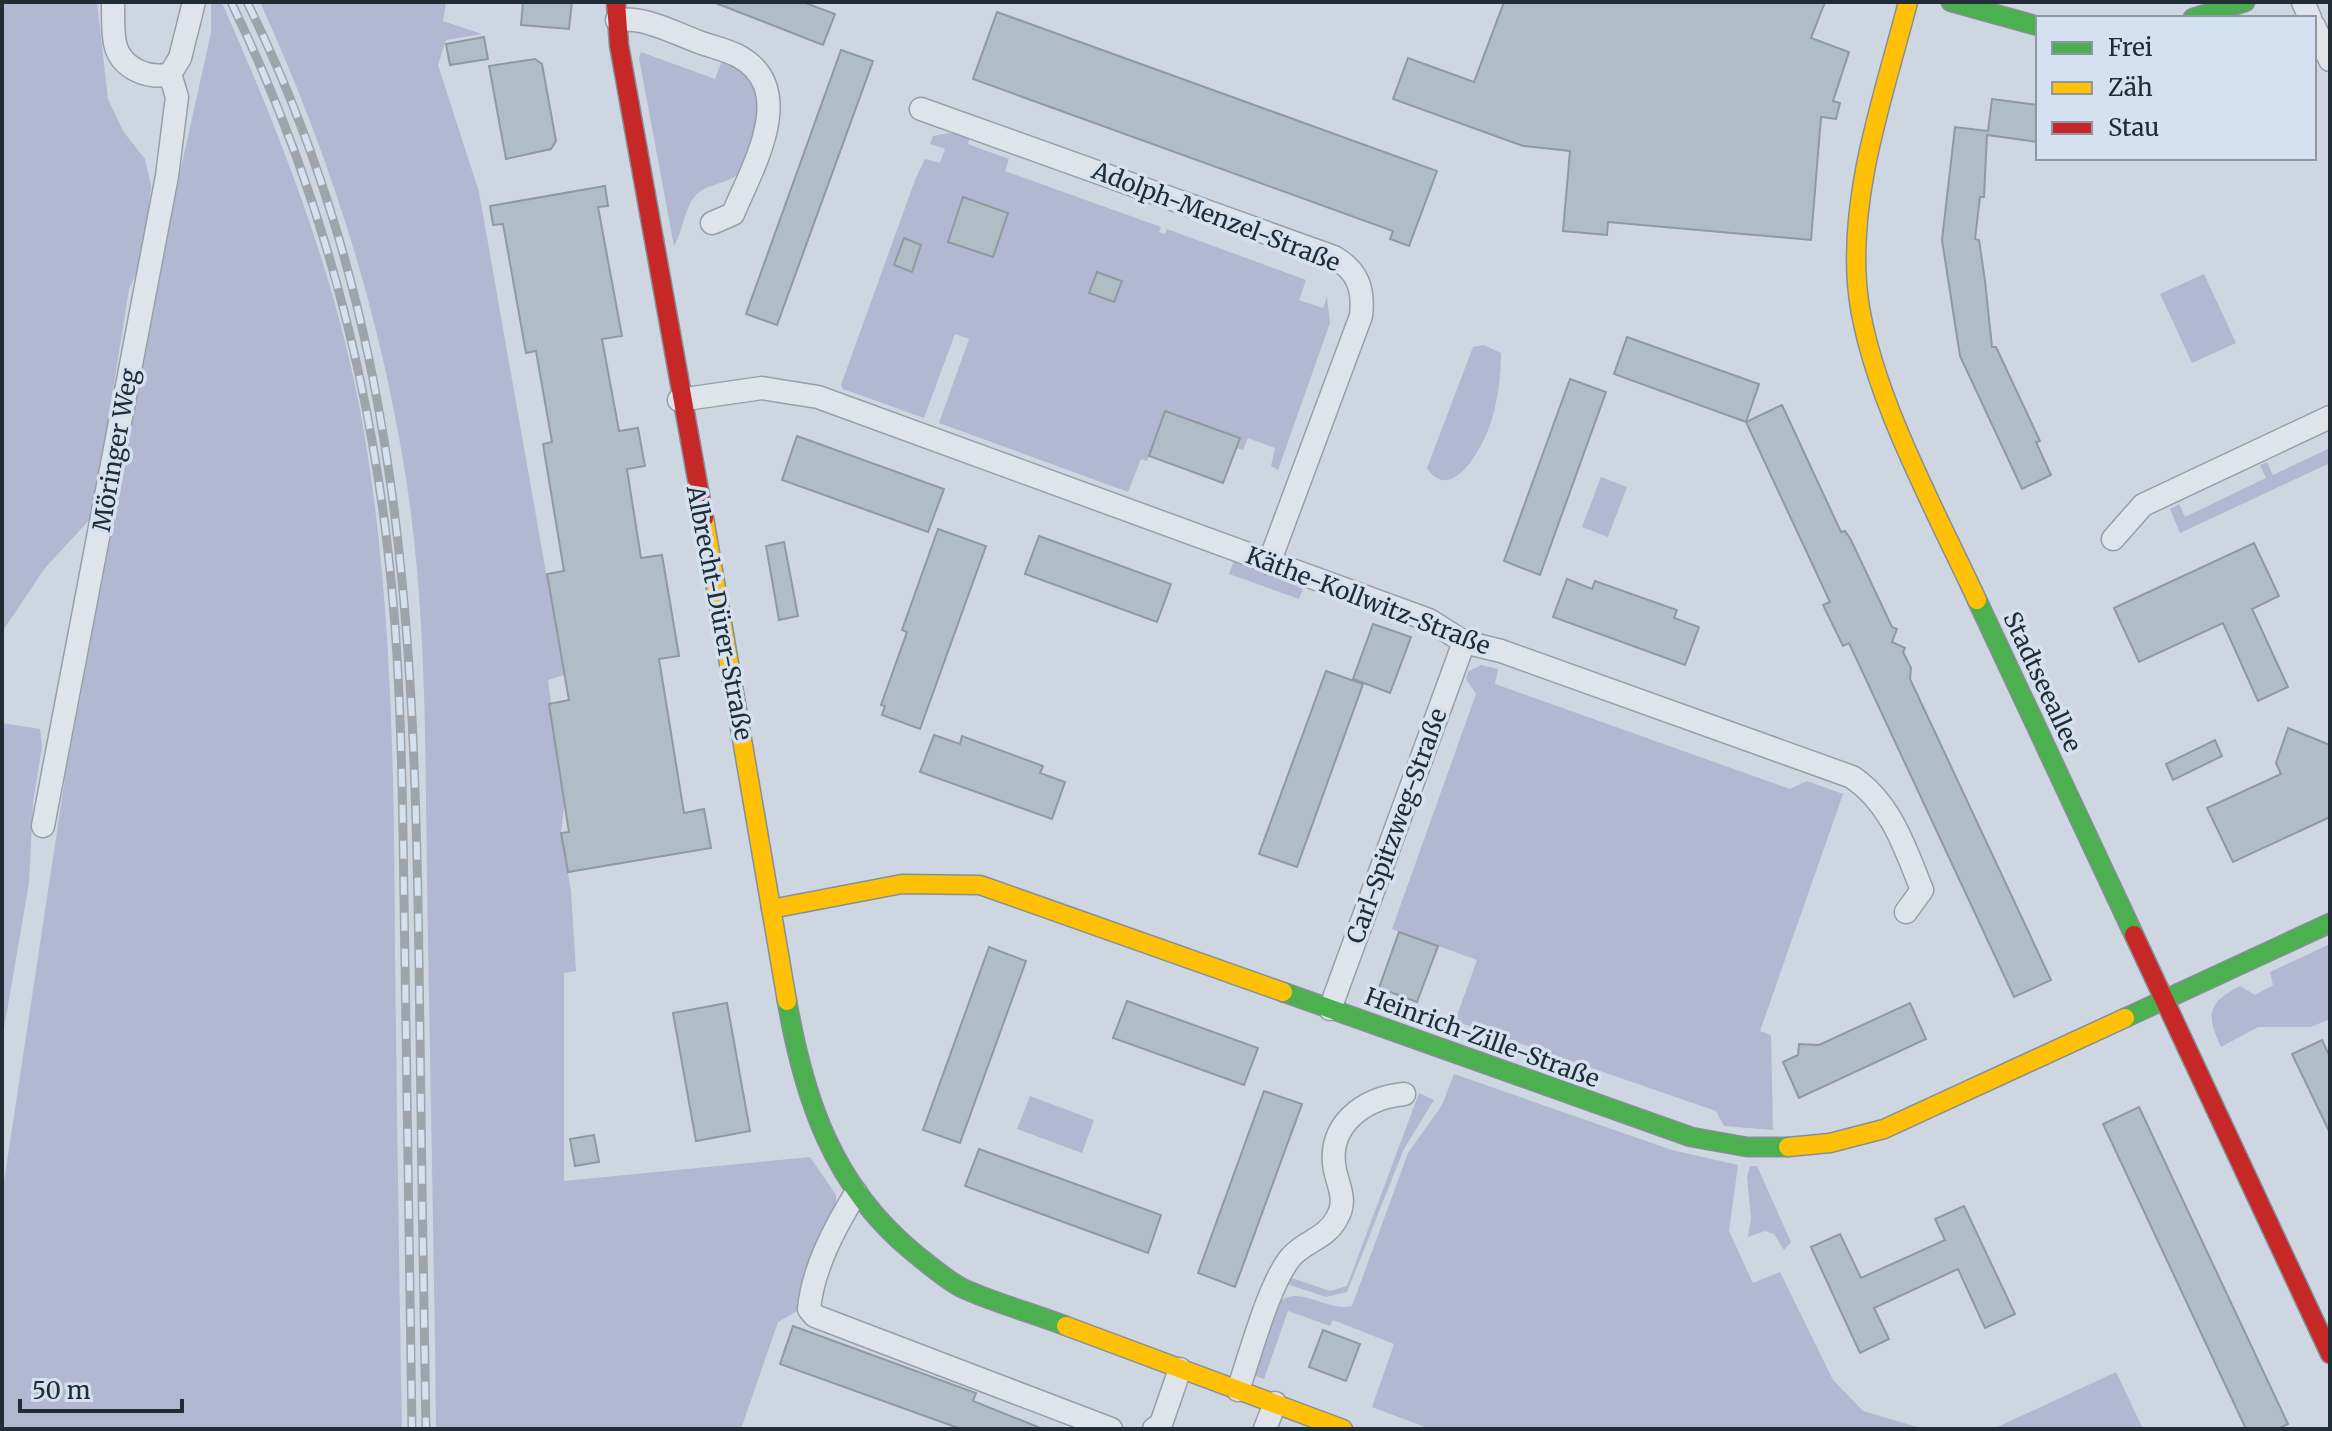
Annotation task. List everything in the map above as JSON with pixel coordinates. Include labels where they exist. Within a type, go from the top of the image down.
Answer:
[{"type":"street","points":[[113,2],[113,40],[122,60],[143,73],[170,74],[180,58],[194,2]]},
{"type":"street","name":"Stadtseeallee","points":[[1908,2],[1869,153],[1859,217],[1857,283],[1872,364],[1924,486],[2330,1354]]},
{"type":"street","points":[[1951,2],[2036,25]]},
{"type":"street","points":[[2200,16],[2245,2]]},
{"type":"street","name":"Albrecht-Dürer-Straße","points":[[712,223],[733,214],[761,146],[768,121],[766,89],[758,73],[739,57],[616,11],[679,400],[748,764],[771,909],[805,1088],[827,1146],[856,1193],[884,1228],[907,1249],[961,1287],[1343,1429]]},
{"type":"street","points":[[2316,30],[2330,60]]},
{"type":"street","name":"Möringer Weg","points":[[43,826],[167,176],[177,97],[170,74]]},
{"type":"street","name":"Adolph-Menzel-Straße","points":[[921,109],[1334,257],[1355,274],[1361,287],[1361,316],[1269,563]]},
{"type":"street","name":"Käthe-Kollwitz-Straße","points":[[679,400],[762,388],[818,397],[1429,620],[1464,642],[1501,651],[1852,777],[1880,801],[1899,834],[1922,890],[1906,912]]},
{"type":"street","points":[[2113,539],[2143,505],[2330,417]]},
{"type":"street","name":"Carl-Spitzweg-Straße","points":[[1330,1009],[1464,642]]},
{"type":"street","name":"Heinrich-Zille-Straße","points":[[771,909],[899,886],[961,882],[1010,894],[1691,1137],[1746,1148],[1800,1149],[1880,1131],[2330,923]]},
{"type":"street","points":[[1238,1390],[1282,1270],[1298,1251],[1329,1230],[1341,1210],[1343,1195],[1335,1155],[1344,1125],[1357,1109],[1371,1100],[1404,1094]]},
{"type":"street","points":[[856,1193],[833,1232],[810,1295],[809,1309],[815,1316],[1111,1429]]},
{"type":"street","points":[[1154,1429],[1161,1424],[1180,1369]]},
{"type":"street","points":[[1265,1429],[1275,1403]]},
{"type":"shaded area","points":[[2,2],[97,2],[108,99],[123,131],[145,159],[151,186],[144,258],[129,289],[93,516],[45,568],[2,632]]},
{"type":"shaded area","points":[[211,2],[222,3],[287,160],[324,267],[353,377],[374,496],[386,627],[392,758],[402,1429],[2,1429],[2,1195],[66,772],[181,168],[211,33]]},
{"type":"shaded area","points":[[260,2],[446,2],[443,21],[482,34],[446,40],[438,65],[479,192],[564,675],[548,680],[564,807],[561,833],[571,891],[576,971],[564,973],[564,1181],[810,1157],[836,1195],[836,1207],[799,1310],[778,1322],[741,1429],[436,1429],[425,724],[421,618],[411,512],[392,400],[364,283],[328,169]]},
{"type":"shaded area","points":[[641,52],[715,79],[722,60],[748,76],[758,95],[758,118],[743,168],[729,180],[696,195],[674,246],[639,58]]},
{"type":"shaded area","points":[[949,133],[970,137],[968,144],[1009,159],[1005,171],[1161,227],[1159,232],[1165,234],[1167,229],[1306,280],[1299,300],[1323,308],[1327,297],[1330,323],[1278,470],[1271,466],[1275,448],[1248,438],[1243,450],[1236,448],[1239,437],[1166,411],[1147,461],[1141,459],[1128,492],[939,423],[969,339],[955,334],[924,418],[843,389],[841,385],[915,180],[925,159],[940,163],[945,149],[930,144],[933,136]]},
{"type":"shaded area","points":[[2204,274],[2236,343],[2192,363],[2160,294]]},
{"type":"shaded area","points":[[1484,345],[1501,353],[1499,388],[1491,422],[1482,444],[1466,468],[1447,480],[1437,478],[1427,468],[1473,347]]},
{"type":"shaded area","points":[[2330,448],[2330,463],[2180,533],[2170,509],[2179,504],[2185,517],[2266,478],[2260,465],[2267,462],[2273,475]]},
{"type":"shaded area","points":[[1601,477],[1627,487],[1608,537],[1582,527]]},
{"type":"shaded area","points":[[1234,560],[1304,586],[1299,599],[1229,574]]},
{"type":"shaded area","points":[[1481,665],[1498,669],[1495,684],[1790,789],[1807,781],[1843,794],[1760,1031],[1771,1035],[1773,1130],[1724,1126],[1716,1111],[1455,1021],[1477,960],[1392,929],[1476,694],[1466,679],[1468,672]]},
{"type":"shaded area","points":[[2,723],[40,729],[42,747],[33,802],[29,883],[2,1040]]},
{"type":"shaded area","points":[[2330,944],[2330,1019],[2311,1027],[2258,1027],[2221,1047],[2213,1026],[2212,1011],[2221,998],[2240,986],[2255,995],[2273,985],[2270,972]]},
{"type":"shaded area","points":[[1454,1074],[1672,1150],[1738,1165],[1729,1231],[1753,1283],[1780,1272],[1833,1380],[1863,1411],[1924,1429],[1430,1429],[1372,1407],[1394,1344],[1333,1320],[1330,1326],[1288,1311],[1264,1379],[1253,1375],[1277,1304],[1285,1298],[1304,1297],[1332,1306],[1352,1306],[1408,1153],[1442,1105]]},
{"type":"shaded area","points":[[1419,1093],[1434,1100],[1404,1149],[1347,1292],[1326,1297],[1284,1283],[1286,1276],[1330,1291],[1347,1286]]},
{"type":"shaded area","points":[[1030,1096],[1094,1120],[1082,1153],[1017,1129]]},
{"type":"shaded area","points":[[1750,1166],[1757,1166],[1791,1242],[1784,1250],[1774,1234],[1765,1231],[1748,1237],[1751,1218],[1747,1177]]},
{"type":"shaded area","points":[[2116,1372],[2143,1429],[1993,1429]]},
{"type":"building","points":[[523,2],[572,2],[569,29],[521,25]]},
{"type":"building","points":[[713,2],[803,2],[835,14],[823,45]]},
{"type":"building","points":[[1504,2],[1825,2],[1811,38],[1849,52],[1833,101],[1840,103],[1836,119],[1821,117],[1811,240],[1608,222],[1607,235],[1563,231],[1570,151],[1523,146],[1393,99],[1408,58],[1474,82]]},
{"type":"building","points":[[997,12],[1437,171],[1409,246],[1390,239],[1393,231],[973,79]]},
{"type":"building","points":[[484,37],[488,59],[450,65],[446,44]]},
{"type":"building","points":[[841,50],[873,61],[777,325],[746,314]]},
{"type":"building","points":[[535,59],[542,64],[556,141],[551,149],[506,159],[489,66]]},
{"type":"building","points":[[1992,99],[2036,105],[2036,142],[1987,135],[1984,197],[1980,197],[1975,239],[1979,240],[1992,347],[1996,347],[2040,441],[2036,442],[2051,475],[2022,489],[1960,356],[1942,240],[1955,127],[1988,131]]},
{"type":"building","points":[[605,186],[608,206],[598,207],[622,336],[602,339],[619,431],[638,428],[645,466],[627,469],[641,558],[662,555],[679,656],[659,659],[684,813],[704,809],[711,848],[568,872],[561,833],[569,832],[549,704],[569,700],[547,574],[564,571],[543,444],[552,442],[536,351],[526,353],[503,224],[493,225],[490,206]]},
{"type":"building","points":[[963,197],[1008,213],[993,257],[948,242]]},
{"type":"building","points":[[904,238],[921,245],[912,272],[894,265]]},
{"type":"building","points":[[1097,272],[1122,281],[1114,302],[1089,293]]},
{"type":"building","points":[[1627,337],[1759,384],[1746,422],[1614,374]]},
{"type":"building","points":[[1570,379],[1606,392],[1540,575],[1504,561]]},
{"type":"building","points":[[1782,405],[1841,532],[1845,531],[1851,540],[1892,627],[1897,629],[1892,642],[1905,648],[1903,652],[1911,668],[1910,679],[2051,980],[2014,997],[1849,643],[1843,646],[1823,605],[1830,602],[1746,422]]},
{"type":"building","points":[[1165,411],[1240,438],[1223,483],[1149,456]]},
{"type":"building","points":[[797,436],[944,489],[928,532],[782,480]]},
{"type":"building","points":[[938,529],[986,546],[920,729],[882,715],[885,706],[881,705],[907,632],[902,630]]},
{"type":"building","points":[[1039,536],[1171,584],[1157,622],[1025,574]]},
{"type":"building","points":[[784,542],[798,616],[779,620],[766,546]]},
{"type":"building","points":[[2254,543],[2279,596],[2252,609],[2288,687],[2258,701],[2223,623],[2139,662],[2114,608]]},
{"type":"building","points":[[1567,579],[1592,589],[1595,581],[1677,610],[1674,618],[1699,627],[1685,665],[1553,617]]},
{"type":"building","points":[[1373,624],[1411,637],[1390,693],[1353,679]]},
{"type":"building","points":[[1326,671],[1363,684],[1297,867],[1259,854]]},
{"type":"building","points":[[2288,728],[2330,745],[2330,817],[2233,862],[2207,808],[2281,774],[2276,763]]},
{"type":"building","points":[[934,735],[960,744],[962,736],[1043,766],[1040,773],[1065,782],[1052,819],[920,772]]},
{"type":"building","points":[[2215,740],[2222,756],[2173,780],[2166,764]]},
{"type":"building","points":[[1399,932],[1438,946],[1417,1002],[1379,988]]},
{"type":"building","points":[[989,947],[1026,961],[960,1143],[923,1130]]},
{"type":"building","points":[[1127,1001],[1258,1048],[1244,1085],[1113,1038]]},
{"type":"building","points":[[727,1003],[750,1131],[696,1141],[673,1013]]},
{"type":"building","points":[[1910,1003],[1926,1039],[1799,1098],[1783,1062],[1798,1055],[1799,1044],[1819,1045]]},
{"type":"building","points":[[2322,1040],[2330,1057],[2330,1133],[2292,1054]]},
{"type":"building","points":[[1264,1091],[1302,1104],[1235,1287],[1198,1273]]},
{"type":"building","points":[[2139,1107],[2288,1424],[2278,1429],[2246,1429],[2103,1124]]},
{"type":"building","points":[[594,1135],[599,1162],[575,1166],[570,1139]]},
{"type":"building","points":[[979,1149],[1161,1215],[1148,1253],[965,1186]]},
{"type":"building","points":[[1964,1206],[2015,1314],[1985,1328],[1958,1269],[1874,1308],[1889,1339],[1860,1353],[1811,1247],[1840,1234],[1861,1278],[1945,1240],[1935,1219]]},
{"type":"building","points":[[793,1326],[976,1393],[973,1401],[1043,1429],[961,1429],[780,1364]]},
{"type":"building","points":[[1323,1330],[1360,1344],[1346,1381],[1309,1367]]},
{"type":"railway","points":[[231,2],[265,76],[294,152],[343,306],[376,465],[387,545],[395,626],[401,752],[412,1429]]},
{"type":"railway","points":[[247,2],[298,119],[338,236],[368,353],[389,472],[403,591],[412,712],[426,1429]]},
{"type":"traffic: fast","points":[[1951,2],[2036,25]]},
{"type":"traffic: fast","points":[[2200,16],[2245,2]]},
{"type":"traffic: fast","points":[[1977,600],[2134,935]]},
{"type":"traffic: fast","points":[[2125,1018],[2330,923]]},
{"type":"traffic: fast","points":[[1283,992],[1691,1137],[1747,1147],[1788,1147]]},
{"type":"traffic: fast","points":[[787,1001],[803,1072],[826,1138],[862,1199],[885,1226],[913,1252],[962,1288],[1066,1326]]},
{"type":"traffic: slow","points":[[1908,2],[1864,176],[1856,247],[1857,283],[1862,321],[1887,402],[1922,486],[1977,600]]},
{"type":"traffic: slow","points":[[704,518],[787,1001]]},
{"type":"traffic: slow","points":[[771,909],[902,884],[980,885],[1283,992]]},
{"type":"traffic: slow","points":[[1788,1147],[1830,1143],[1884,1129],[2125,1018]]},
{"type":"traffic: slow","points":[[1066,1326],[1343,1429]]},
{"type":"traffic: jam","points":[[616,2],[619,45],[704,518]]},
{"type":"traffic: jam","points":[[2134,935],[2330,1354]]}]
